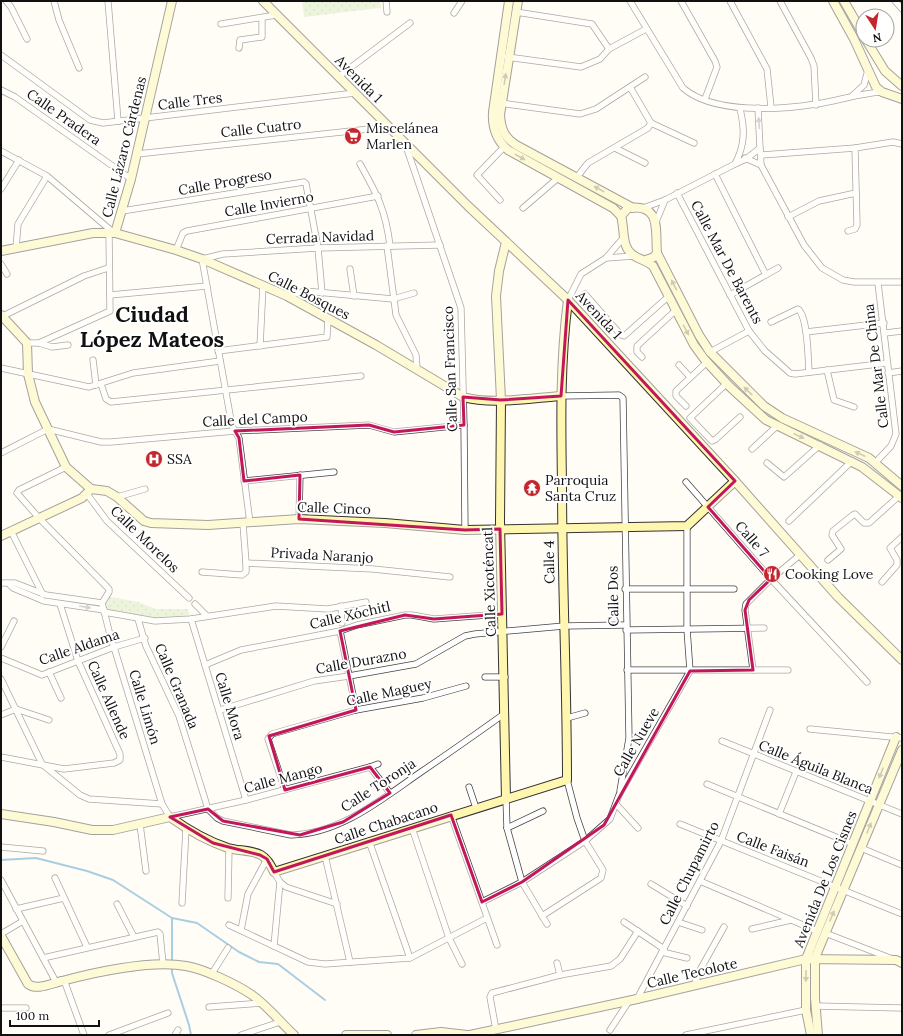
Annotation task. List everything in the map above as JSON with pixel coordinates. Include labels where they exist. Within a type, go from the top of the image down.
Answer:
[{"type":"street","points":[[6,1],[11,7],[27,39]]},
{"type":"street","points":[[54,1],[64,34],[78,68]]},
{"type":"street","points":[[108,1],[118,121]]},
{"type":"street","name":"Calle Lázaro Cárdenas","points":[[1,251],[93,233],[112,233],[122,211],[131,179],[172,1]]},
{"type":"street","name":"Avenida 1","points":[[263,1],[406,144],[506,242],[568,300],[736,481],[838,597],[902,660]]},
{"type":"street","points":[[386,1],[387,12]]},
{"type":"street","points":[[454,13],[462,1]]},
{"type":"street","points":[[509,1],[505,57],[498,103],[492,122],[494,131],[504,147],[613,208],[621,216],[625,244],[634,256],[646,260],[653,266],[694,344],[726,384],[759,413],[777,426],[852,461],[871,472],[900,497],[869,523],[864,523],[855,514],[832,531],[832,534],[841,549],[828,560]]},
{"type":"street","points":[[505,57],[518,1]]},
{"type":"street","points":[[630,1],[683,88],[688,92],[705,99],[740,109],[816,104],[882,92],[890,87],[892,78]]},
{"type":"street","points":[[681,1],[716,61],[717,67],[705,99]]},
{"type":"street","points":[[730,1],[767,69],[771,107]]},
{"type":"street","points":[[780,1],[814,66],[816,104]]},
{"type":"street","points":[[833,1],[868,69],[872,80],[882,92],[902,99]]},
{"type":"street","points":[[844,1],[855,20]]},
{"type":"street","points":[[895,1],[902,9]]},
{"type":"street","points":[[516,12],[592,24],[609,49]]},
{"type":"street","points":[[221,24],[276,15]]},
{"type":"street","points":[[239,48],[240,40],[262,37],[262,18]]},
{"type":"street","points":[[338,77],[410,23]]},
{"type":"street","points":[[505,57],[581,67],[600,59],[609,49],[646,29]]},
{"type":"street","points":[[871,48],[879,63],[892,78],[902,86]]},
{"type":"street","name":"Calle Tres","points":[[1,55],[90,120],[103,124],[354,93]]},
{"type":"street","points":[[850,97],[864,84],[868,69],[872,63],[879,63]]},
{"type":"street","points":[[498,103],[580,114],[596,109],[645,77]]},
{"type":"street","points":[[630,87],[651,123],[694,143]]},
{"type":"street","name":"Calle Pradera","points":[[1,90],[15,97],[131,179]]},
{"type":"street","points":[[498,103],[500,124],[508,140],[633,208]]},
{"type":"street","points":[[758,108],[761,165],[808,252],[822,268],[843,280],[878,283],[902,282]]},
{"type":"street","points":[[735,164],[740,155],[744,135],[740,109]]},
{"type":"street","points":[[577,177],[588,163],[648,128],[651,123]]},
{"type":"street","name":"Calle Cuatro","points":[[137,154],[388,126]]},
{"type":"street","points":[[761,155],[855,148],[893,142],[902,144]]},
{"type":"street","name":"Calle San Francisco","points":[[406,144],[461,308],[465,530]]},
{"type":"street","points":[[500,200],[477,175],[504,147]]},
{"type":"street","points":[[615,148],[645,163]]},
{"type":"street","points":[[621,216],[625,210],[643,208],[666,200],[677,193],[746,159],[760,148]]},
{"type":"street","points":[[848,231],[858,225],[855,148]]},
{"type":"street","name":"Calle Bosques","points":[[1,151],[47,176],[112,233],[176,250],[202,259],[287,296],[463,397],[471,400],[501,400],[561,396],[622,396]]},
{"type":"street","points":[[740,155],[761,165]]},
{"type":"street","points":[[1,189],[19,160]]},
{"type":"street","points":[[360,164],[378,196],[388,225],[388,246],[396,315],[416,355],[416,369]]},
{"type":"street","points":[[523,208],[555,176],[556,166]]},
{"type":"street","points":[[715,174],[766,275]]},
{"type":"street","points":[[16,248],[18,224],[47,176]]},
{"type":"street","name":"Calle Progreso","points":[[122,211],[300,181],[306,184],[312,209],[318,248],[322,293]]},
{"type":"street","name":"Calle Mar De Barents","points":[[677,193],[749,331],[765,351],[792,374],[887,363]]},
{"type":"street","points":[[788,217],[819,202],[856,193]]},
{"type":"street","name":"Calle Invierno","points":[[176,250],[180,238],[183,233],[187,231],[378,196]]},
{"type":"street","points":[[666,200],[656,222],[655,236],[657,253],[699,335],[710,352],[764,406],[782,418],[875,462],[902,486]]},
{"type":"street","points":[[643,208],[650,212],[656,222]]},
{"type":"street","points":[[39,343],[110,311],[108,268],[112,233]]},
{"type":"street","name":"Calle 4","points":[[542,916],[601,878],[603,875],[603,870],[585,840],[577,818],[567,780],[561,396],[563,340],[568,300],[581,274],[606,258],[624,237]]},
{"type":"street","name":"Calle Xicoténcatl","points":[[506,242],[499,271],[496,296],[501,400],[500,529],[507,828],[522,882],[547,924]]},
{"type":"street","name":"Cerrada Navidad","points":[[202,259],[223,254],[318,248],[440,245]]},
{"type":"street","points":[[646,260],[654,257],[657,253]]},
{"type":"street","name":"Calle 4","points":[[606,258],[634,256]]},
{"type":"street","points":[[202,259],[232,426],[239,438],[247,523],[246,572],[242,575],[202,572]]},
{"type":"street","points":[[1,264],[7,274]]},
{"type":"street","points":[[68,345],[52,347],[39,343],[28,343],[2,316],[84,276],[108,268]]},
{"type":"street","points":[[730,295],[778,268]]},
{"type":"street","points":[[350,269],[354,296]]},
{"type":"street","name":"Calle Mar De China","points":[[875,462],[891,446],[896,434],[887,363],[884,323],[878,283]]},
{"type":"street","points":[[260,346],[263,285]]},
{"type":"street","points":[[110,296],[207,286]]},
{"type":"street","points":[[287,296],[305,291],[394,299],[414,293]]},
{"type":"street","points":[[585,294],[624,336],[669,296]]},
{"type":"street","points":[[771,322],[798,309],[801,312],[806,332],[809,372]]},
{"type":"street","points":[[642,357],[637,352],[637,346],[676,310]]},
{"type":"street","points":[[218,351],[327,337],[328,319]]},
{"type":"street","points":[[806,332],[884,323]]},
{"type":"street","points":[[710,352],[749,331]]},
{"type":"street","points":[[885,333],[902,331]]},
{"type":"street","name":"Calle Cinco","points":[[28,343],[28,374],[36,402],[66,467],[89,491],[107,491],[117,497],[144,521],[151,523],[201,525],[299,519],[385,523],[465,530],[687,526]]},
{"type":"street","points":[[93,360],[98,385],[106,399],[111,402],[361,376]]},
{"type":"street","points":[[1,368],[89,387],[134,373],[220,360]]},
{"type":"street","points":[[686,406],[675,394],[690,377],[707,362]]},
{"type":"street","points":[[679,365],[690,377]]},
{"type":"street","points":[[827,370],[834,400],[854,407]]},
{"type":"street","points":[[888,372],[902,371]]},
{"type":"street","points":[[726,384],[690,418],[712,441],[740,417]]},
{"type":"street","name":"Calle Dos","points":[[619,795],[629,738],[622,396]]},
{"type":"street","points":[[759,413],[764,406]]},
{"type":"street","name":"Calle del Campo","points":[[48,429],[101,442],[111,442],[235,431],[369,425],[394,432],[464,425]]},
{"type":"street","points":[[752,449],[777,426]]},
{"type":"street","points":[[1,453],[48,429]]},
{"type":"street","points":[[767,463],[784,477],[820,445]]},
{"type":"street","points":[[789,521],[852,461]]},
{"type":"street","points":[[42,597],[102,603],[109,592],[109,589],[38,518],[17,493],[19,490],[66,467]]},
{"type":"street","points":[[244,482],[334,472]]},
{"type":"street","points":[[299,519],[300,475]]},
{"type":"street","points":[[690,671],[687,629],[687,526],[736,481]]},
{"type":"street","name":"Calle 7","points":[[686,482],[771,579],[867,682]]},
{"type":"street","points":[[117,497],[146,489]]},
{"type":"street","points":[[1,536],[82,498],[89,491]]},
{"type":"street","name":"Calle Morelos","points":[[89,491],[107,521],[189,598]]},
{"type":"street","points":[[11,531],[42,597]]},
{"type":"street","points":[[882,582],[897,565],[897,560],[890,548],[902,537]]},
{"type":"street","points":[[753,670],[745,610],[746,604],[771,579],[801,554]]},
{"type":"street","name":"Privada Naranjo","points":[[246,563],[373,569],[450,577]]},
{"type":"street","points":[[1,583],[10,585],[14,583],[60,604],[155,621],[191,619],[276,606],[323,609],[366,602]]},
{"type":"street","points":[[625,589],[734,589]]},
{"type":"street","name":"Calle Limón","points":[[102,603],[162,804],[170,817]]},
{"type":"street","name":"Calle Allende","points":[[1,757],[71,769],[114,763],[120,760],[120,754],[78,661],[60,604]]},
{"type":"street","points":[[195,604],[207,616]]},
{"type":"street","points":[[341,606],[342,624]]},
{"type":"street","name":"Calle Xóchitl","points":[[205,665],[241,650],[340,632],[356,625],[405,615],[434,619],[502,614]]},
{"type":"street","name":"Calle Granada","points":[[138,619],[145,638],[146,646],[179,716],[208,809]]},
{"type":"street","name":"Calle Mora","points":[[191,619],[220,710],[246,800]]},
{"type":"street","points":[[1,647],[14,621]]},
{"type":"street","name":"Calle Durazno","points":[[220,710],[314,681],[416,664],[465,636],[564,626],[687,629],[764,628]]},
{"type":"street","points":[[340,632],[356,710]]},
{"type":"street","name":"Calle Aldama","points":[[1,658],[40,675],[114,647],[145,638]]},
{"type":"street","points":[[627,670],[788,670]]},
{"type":"street","name":"Calle Nueve","points":[[482,902],[522,882],[585,840],[610,819],[619,795],[690,671]]},
{"type":"street","points":[[49,672],[61,698]]},
{"type":"street","points":[[485,677],[504,677]]},
{"type":"street","points":[[1,679],[42,764],[80,795],[89,799],[162,804]]},
{"type":"street","name":"Calle Maguey","points":[[285,790],[268,739],[272,734],[356,710],[423,698],[466,686]]},
{"type":"street","points":[[1,715],[16,708],[49,720]]},
{"type":"street","name":"Calle Chupamirto","points":[[637,999],[721,841],[770,710]]},
{"type":"street","points":[[567,718],[585,713]]},
{"type":"street","name":"Calle Toronja","points":[[208,809],[217,818],[223,821],[291,835],[300,835],[343,822],[367,809],[504,714]]},
{"type":"street","points":[[810,729],[899,737]]},
{"type":"street","name":"Avenida De Los Cisnes","points":[[840,888],[853,844],[899,737]]},
{"type":"street","name":"Calle Águila Blanca","points":[[722,741],[902,814]]},
{"type":"street","name":"Avenida De Los Cisnes","points":[[811,1035],[806,1010],[810,959],[840,888],[861,848],[878,805],[900,762],[902,750]]},
{"type":"street","name":"Calle Mango","points":[[170,817],[246,800],[378,764]]},
{"type":"street","points":[[370,767],[390,793]]},
{"type":"street","points":[[780,814],[796,772]]},
{"type":"street","name":"Calle Chabacano","points":[[274,872],[451,815],[567,780]]},
{"type":"street","points":[[707,784],[737,798],[853,844]]},
{"type":"street","points":[[469,787],[476,808]]},
{"type":"street","points":[[616,804],[638,828]]},
{"type":"street","points":[[507,828],[543,811]]},
{"type":"street","points":[[1,814],[54,822],[92,830],[113,830],[170,817],[186,829],[213,843],[230,849],[260,854],[267,859],[280,882],[286,887],[338,904]]},
{"type":"street","points":[[451,815],[497,945]]},
{"type":"street","points":[[140,824],[146,871]]},
{"type":"street","name":"Calle Faisán","points":[[680,824],[902,914]]},
{"type":"street","points":[[412,828],[449,938],[462,964]]},
{"type":"street","points":[[182,903],[186,829]]},
{"type":"street","points":[[369,841],[410,958]]},
{"type":"street","points":[[1,847],[43,851]]},
{"type":"street","points":[[861,848],[902,865]]},
{"type":"street","points":[[228,898],[230,849]]},
{"type":"street","points":[[325,856],[338,904],[350,962]]},
{"type":"street","points":[[241,930],[248,894],[267,859]]},
{"type":"street","points":[[55,878],[87,947]]},
{"type":"street","points":[[1,880],[56,982]]},
{"type":"street","points":[[700,881],[791,920],[899,962]]},
{"type":"street","points":[[274,946],[280,882]]},
{"type":"street","points":[[651,884],[687,906]]},
{"type":"street","points":[[16,909],[64,898]]},
{"type":"street","points":[[117,904],[134,937]]},
{"type":"street","points":[[229,925],[308,962],[325,964],[410,958],[488,918]]},
{"type":"street","points":[[752,929],[791,920]]},
{"type":"street","points":[[23,921],[1,935],[28,984],[32,987],[137,966],[164,964],[187,966],[211,975],[252,995],[294,1035]]},
{"type":"street","points":[[624,922],[663,950],[687,958]]},
{"type":"street","points":[[678,922],[702,930]]},
{"type":"street","points":[[694,986],[700,970],[724,927]]},
{"type":"street","points":[[496,1030],[490,997],[492,993],[560,975],[616,964],[638,932]]},
{"type":"street","points":[[43,958],[87,947],[159,933],[164,964]]},
{"type":"street","points":[[211,975],[228,948]]},
{"type":"street","name":"Avenida De Los Cisnes","points":[[810,959],[818,1035]]},
{"type":"street","name":"Calle Tecolote","points":[[416,1035],[441,1032],[468,1035],[496,1030],[810,959],[899,962]]},
{"type":"street","points":[[557,963],[560,975]]},
{"type":"street","points":[[64,980],[84,1035]]},
{"type":"street","points":[[610,1030],[629,1001]]},
{"type":"street","points":[[209,1008],[262,1003]]},
{"type":"street","points":[[815,1006],[902,1008]]},
{"type":"street","points":[[1,1008],[26,1008]]},
{"type":"street","points":[[686,1035],[806,1010]]},
{"type":"street","points":[[109,1035],[168,1012]]},
{"type":"street","points":[[241,1035],[280,1022]]},
{"type":"street","points":[[346,1035],[387,1035]]},
{"type":"highlighted area","points":[[568,300],[735,481],[708,507],[771,579],[749,600],[745,610],[753,670],[690,671],[604,825],[522,882],[482,902],[451,815],[274,872],[267,859],[260,855],[213,843],[170,817],[208,809],[223,821],[300,835],[343,822],[390,793],[370,767],[285,790],[269,736],[356,710],[340,631],[405,615],[434,619],[502,614],[500,529],[465,530],[299,519],[300,475],[244,481],[239,438],[235,431],[369,425],[394,432],[464,425],[463,397],[501,400],[561,396]]},
{"type":"green space","points":[[302,1],[380,1],[381,8],[304,17]]},
{"type":"green space","points":[[106,596],[138,602],[156,609],[188,609],[190,617],[155,620],[104,612]]},
{"type":"waterway","points":[[1,860],[36,858],[87,871],[113,880],[172,918],[197,923],[239,952],[259,962],[278,964],[325,1000]]},
{"type":"waterway","points":[[172,918],[172,963]]},
{"type":"waterway","points":[[172,967],[172,973],[191,1035]]},
{"type":"place","name":"Miscelánea Marlen","points":[[353,136]]},
{"type":"place","name":"SSA","points":[[154,459]]},
{"type":"place","name":"Parroquia Santa Cruz","points":[[532,488]]},
{"type":"place","name":"Cooking Love","points":[[772,574]]},
{"type":"district","name":"Ciudad López Mateos","points":[[152,326]]}]
